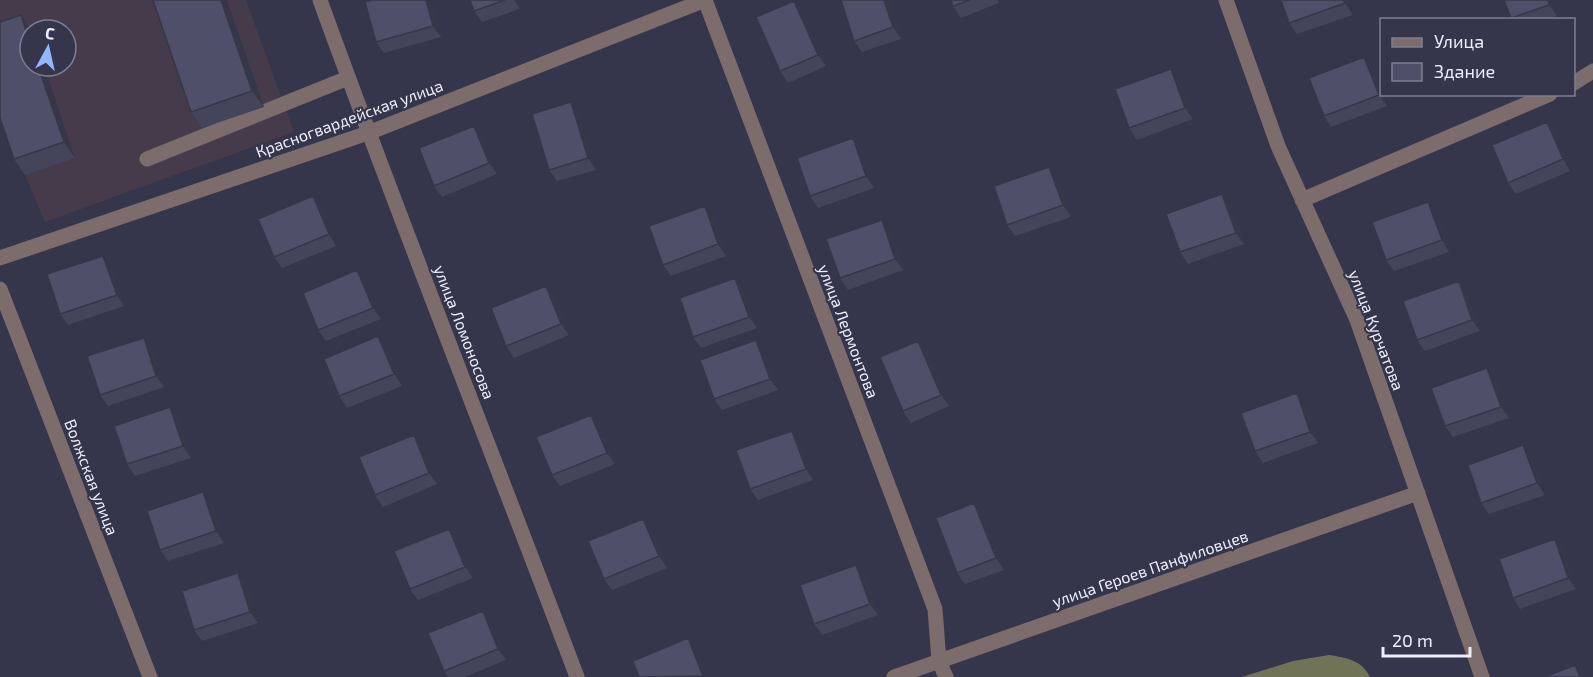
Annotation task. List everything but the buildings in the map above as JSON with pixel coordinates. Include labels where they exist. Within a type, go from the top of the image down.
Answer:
[{"type":"street","name":"улица Ломоносова","points":[[320,0],[368,133],[577,677]]},
{"type":"street","name":"Красногвардейская улица","points":[[0,258],[368,133],[705,0]]},
{"type":"street","name":"улица Лермонтова","points":[[705,0],[935,609],[939,661],[946,677]]},
{"type":"street","name":"улица Курчатова","points":[[1226,0],[1278,146],[1357,320],[1482,677]]},
{"type":"street","points":[[1575,82],[1593,71]]},
{"type":"street","points":[[147,159],[348,78]]},
{"type":"street","points":[[1302,200],[1545,96]]},
{"type":"street","name":"Волжская улица","points":[[0,289],[150,677]]},
{"type":"street","name":"улица Героев Панфиловцев","points":[[894,677],[1418,493]]},
{"type":"shaded area","points":[[0,0],[246,0],[294,132],[45,222],[25,175],[0,101]]},
{"type":"green space","points":[[1329,655],[1358,663],[1370,677],[1242,677],[1293,661]]}]
